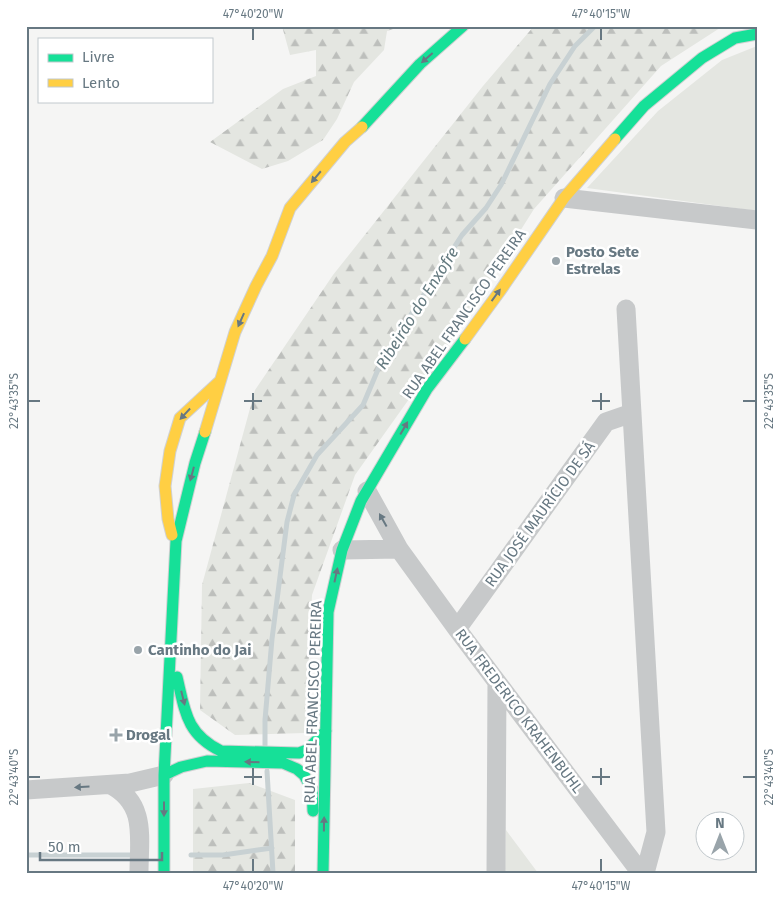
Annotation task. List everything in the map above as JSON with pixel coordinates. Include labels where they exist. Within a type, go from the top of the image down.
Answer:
[{"type":"main road","points":[[164,869],[164,774],[175,547],[195,463],[235,332],[272,256],[290,208],[345,142],[371,118],[420,64],[463,26]]},
{"type":"main road","name":"RUA ABEL FRANCISCO PEREIRA","points":[[323,873],[328,612],[342,550],[361,501],[426,389],[500,291],[564,198],[644,106],[702,58],[735,38],[757,34]]},
{"type":"main road","points":[[175,547],[168,519],[165,486],[170,451],[180,418],[220,380]]},
{"type":"main road","points":[[170,651],[192,730],[204,743],[221,756]]},
{"type":"main road","points":[[164,774],[181,767],[221,756],[283,758],[307,750],[326,731]]},
{"type":"main road","points":[[283,758],[298,769],[308,781],[313,799],[313,834],[324,859]]},
{"type":"street","points":[[564,198],[757,220]]},
{"type":"street","points":[[626,309],[656,832],[645,873]]},
{"type":"street","name":"RUA JOSÉ MAURÍCIO DE SÁ","points":[[457,629],[606,422],[632,414]]},
{"type":"street","name":"RUA FREDERICO KRAHENBUHL","points":[[367,491],[400,549],[457,629],[641,873]]},
{"type":"street","points":[[342,550],[400,549]]},
{"type":"street","points":[[496,873],[497,682]]},
{"type":"street","points":[[26,790],[112,785],[142,781],[164,774]]},
{"type":"street","points":[[112,785],[127,795],[136,812],[139,873]]},
{"type":"green space","points":[[282,26],[402,26],[387,31],[384,50],[354,82],[337,119],[323,140],[288,161],[262,169],[210,142],[283,89],[316,76],[316,50],[290,55]]},
{"type":"green space","points":[[534,26],[723,26],[661,66],[534,209],[456,333],[355,475],[312,595],[305,733],[235,735],[200,710],[202,585],[255,390],[333,275],[483,86]]},
{"type":"green space","points":[[757,46],[757,211],[587,188],[658,111],[722,60]]},
{"type":"green space","points":[[249,783],[295,800],[295,873],[193,873],[193,789]]},
{"type":"green space","points":[[506,830],[538,873],[505,873]]},
{"type":"waterway","name":"Ribeirão do Enxofre","points":[[265,745],[265,720],[272,639],[287,522],[294,495],[317,455],[363,405],[382,360],[462,235],[486,208],[501,185],[550,84],[575,46],[595,26]]},
{"type":"waterway","name":"Ribeirão do Enxofre","points":[[267,771],[273,873]]},
{"type":"waterway","points":[[191,855],[223,855],[272,848]]},
{"type":"waterway","points":[[26,855],[130,855]]},
{"type":"traffic: fast","points":[[362,127],[420,64],[463,26]]},
{"type":"traffic: fast","points":[[615,139],[644,106],[702,58],[735,38],[757,34]]},
{"type":"traffic: fast","points":[[323,873],[328,612],[342,550],[361,501],[427,389],[465,339]]},
{"type":"traffic: fast","points":[[164,873],[164,775],[176,541],[195,463],[205,432]]},
{"type":"traffic: fast","points":[[177,677],[185,711],[194,729],[200,737],[221,751],[299,753],[307,750],[326,731]]},
{"type":"traffic: fast","points":[[164,775],[181,767],[207,761],[283,763],[297,769],[304,775],[312,789],[313,811]]},
{"type":"traffic: slow","points":[[205,432],[235,332],[272,256],[290,208],[345,142],[362,127]]},
{"type":"traffic: slow","points":[[465,339],[564,198],[615,139]]},
{"type":"traffic: slow","points":[[172,535],[168,519],[165,486],[170,451],[180,418],[220,381]]},
{"type":"place","name":"Posto Sete Estrelas","points":[[556,261]]},
{"type":"place","name":"Cantinho do Jai","points":[[138,650]]},
{"type":"place","name":"Drogal","points":[[116,735]]}]
